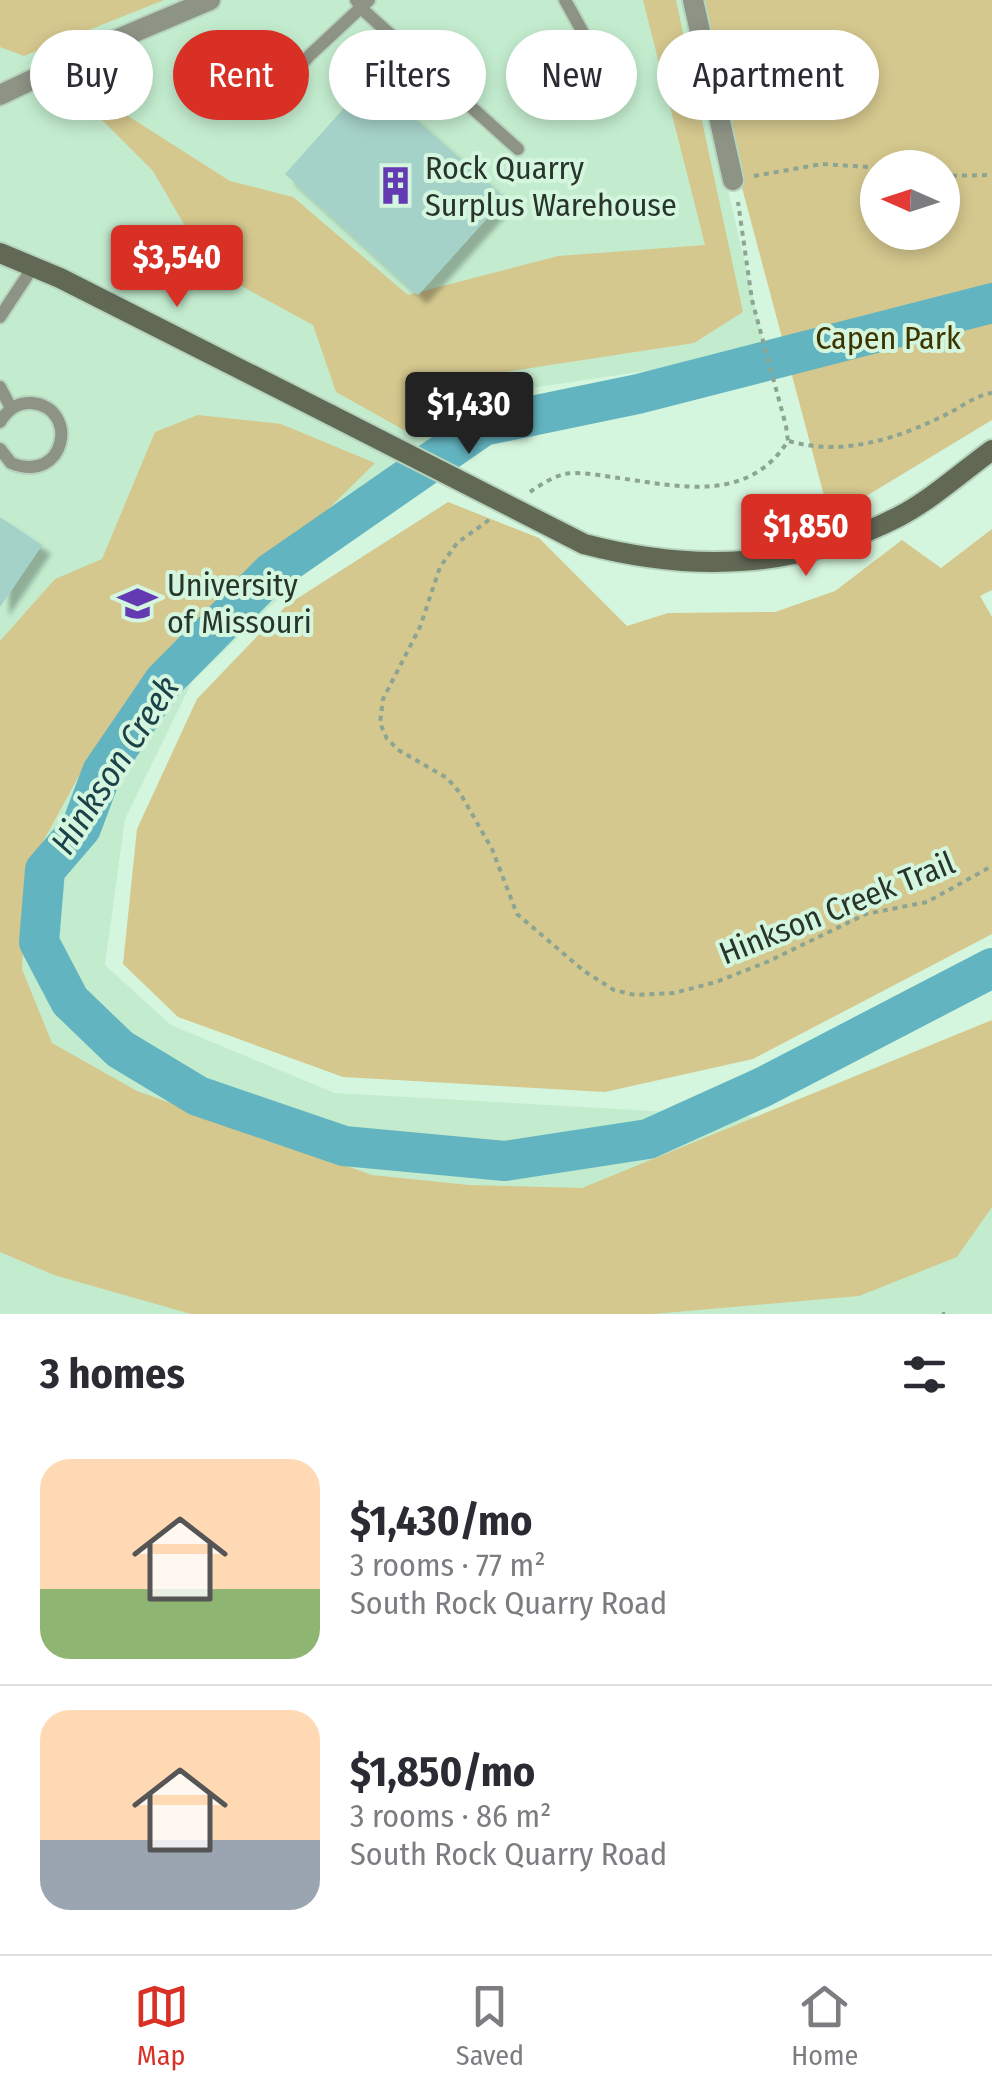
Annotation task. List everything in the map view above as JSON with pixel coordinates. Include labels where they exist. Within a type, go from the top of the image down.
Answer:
[{"type":"street","points":[[0,95],[210,0]]},
{"type":"street","points":[[693,0],[733,180]]},
{"type":"street","points":[[0,253],[584,544],[647,557],[758,562],[848,540],[902,515],[992,450]]},
{"type":"lane","points":[[565,0],[582,30]]},
{"type":"lane","points":[[309,56],[362,3],[518,149]]},
{"type":"lane","points":[[0,317],[32,267]]},
{"type":"lane","points":[[0,387],[11,408]]},
{"type":"lane","points":[[0,422],[11,408],[23,403],[48,408],[62,429],[57,454],[36,468],[11,463],[0,450]]},
{"type":"path","points":[[526,495],[564,474],[723,486],[751,477],[774,462],[788,440],[786,426],[752,300],[733,180],[822,164],[860,166]]},
{"type":"path","points":[[960,176],[992,175]]},
{"type":"path","points":[[788,440],[825,449],[848,448],[906,431],[992,393]]},
{"type":"path","name":"Hinkson Creek Trail","points":[[498,514],[457,543],[440,567],[420,627],[383,699],[380,723],[387,739],[400,751],[446,778],[460,793],[492,849],[518,914],[584,971],[614,990],[635,995],[674,993],[767,962],[866,914],[928,902],[992,866]]},
{"type":"shaded area","name":"University of Missouri","points":[[158,0],[684,0],[691,30],[657,30],[657,120],[712,120],[764,346],[713,361],[472,397],[356,524],[192,682],[125,819],[105,965],[171,1025],[335,1093],[992,1130],[992,1314],[0,1314],[0,21]]},
{"type":"green space","points":[[0,0],[164,0],[89,30],[30,30],[30,54],[24,56],[0,47]]},
{"type":"green space","points":[[643,0],[676,0],[682,30],[657,30],[657,55]]},
{"type":"green space","name":"Capen Park","points":[[692,0],[992,0],[992,420],[830,518],[724,120],[879,120],[879,30],[700,30]]},
{"type":"green space","points":[[102,120],[134,120],[230,181],[293,197],[408,295],[558,256],[705,245],[673,120],[702,120],[743,312],[694,343],[452,380],[411,434],[336,392],[313,325],[210,269],[153,171]]},
{"type":"green space","points":[[198,415],[281,424],[375,463],[295,542],[260,560],[150,670],[87,761],[27,871],[22,969],[52,1043],[137,1091],[372,1175],[469,1185],[582,1188],[992,1020],[992,1207],[957,1257],[859,1296],[653,1314],[191,1314],[54,1275],[0,1252],[0,641],[55,579],[102,559],[155,432]]},
{"type":"green space","points":[[448,502],[539,538],[627,626],[668,613],[775,612],[835,591],[902,540],[941,568],[992,529],[992,590],[980,596],[992,617],[992,934],[753,1059],[605,1092],[343,1077],[178,1017],[123,964],[137,829],[197,699],[287,605]]},
{"type":"building","name":"Rock Quarry Surplus Warehouse","points":[[333,120],[417,120],[505,198],[418,295],[285,174]]},
{"type":"building","points":[[0,517],[42,545],[0,607]]},
{"type":"waterway","name":"Hinkson Creek","points":[[992,303],[638,394],[483,426],[271,573],[164,681],[102,772],[81,828],[45,870],[39,942],[70,1001],[120,1049],[198,1096],[344,1146],[505,1161],[648,1139],[763,1087],[992,968]]},
{"type":"place","name":"Rock Quarry Surplus Warehouse","points":[[395,186]]},
{"type":"place","name":"University of Missouri","points":[[137,603]]}]
